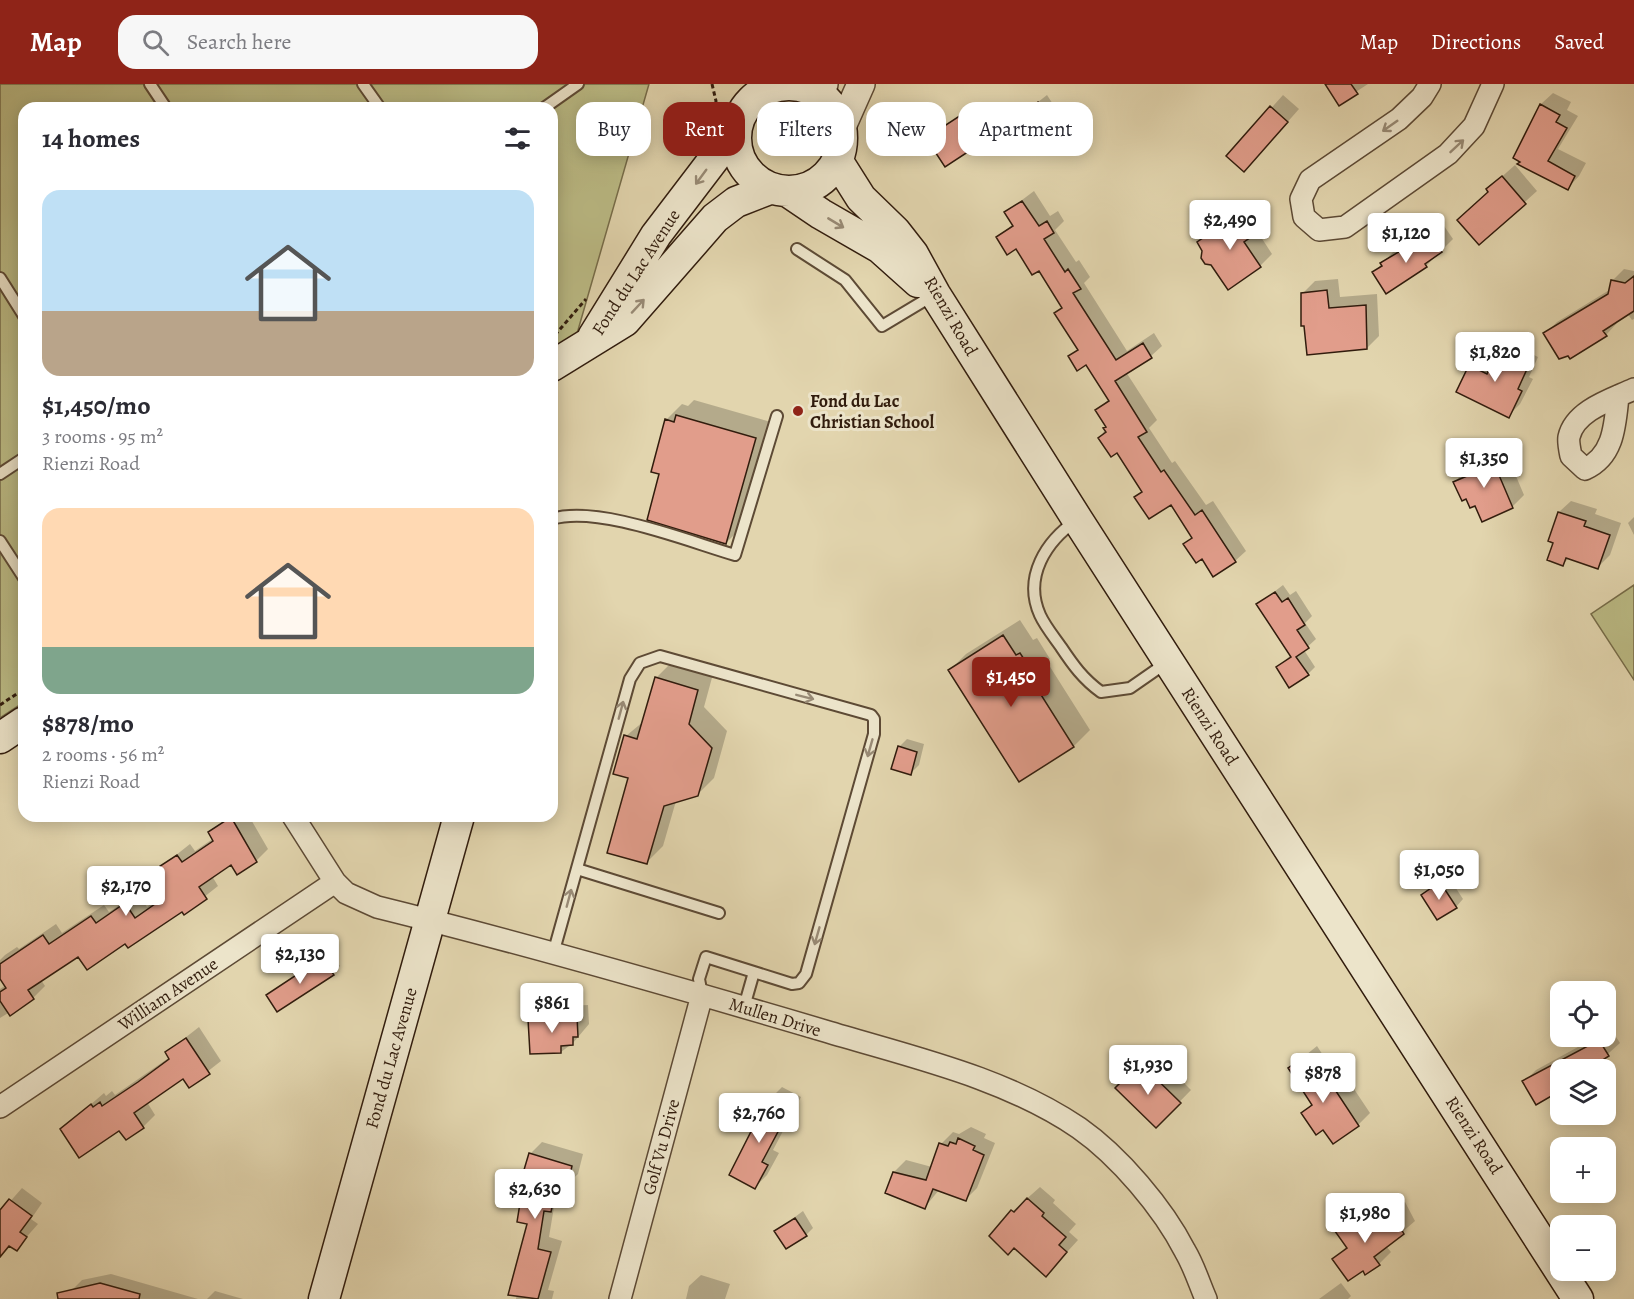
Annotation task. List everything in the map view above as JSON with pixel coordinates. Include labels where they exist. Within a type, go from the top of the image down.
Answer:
[{"type":"main road","points":[[745,104],[759,94],[786,84],[820,88],[828,102]]},
{"type":"main road","name":"Fond du Lac Avenue","points":[[591,339],[708,156]]},
{"type":"main road","points":[[740,156],[744,165],[759,181],[780,189],[880,248],[905,272],[935,294]]},
{"type":"main road","points":[[780,189],[803,189],[817,183],[829,172],[838,156]]},
{"type":"main road","name":"Rienzi Road","points":[[837,160],[861,198],[896,231],[913,254],[935,294],[1077,519],[1578,1299]]},
{"type":"main road","name":"Fond du Lac Avenue","points":[[591,339],[625,321],[715,218],[736,202],[780,189]]},
{"type":"main road","points":[[558,362],[591,339]]},
{"type":"main road","points":[[0,738],[18,726]]},
{"type":"main road","name":"Fond du Lac Avenue","points":[[324,1299],[457,822]]},
{"type":"street","points":[[853,102],[861,84]]},
{"type":"street","points":[[1430,84],[1422,96],[1399,119],[1310,180],[1301,199],[1304,217],[1319,230],[1345,227],[1448,154],[1474,126],[1493,84]]},
{"type":"street","name":"Mullen Drive","points":[[296,822],[335,882],[346,893],[377,907],[702,995],[968,1075],[1014,1092],[1058,1114],[1082,1130],[1108,1154],[1161,1212],[1186,1251],[1206,1299]]},
{"type":"street","name":"William Avenue","points":[[0,1107],[335,882]]},
{"type":"street","name":"Golf Vu Drive","points":[[620,1299],[702,995]]},
{"type":"lane","points":[[150,84],[162,102]]},
{"type":"lane","points":[[363,84],[376,102]]},
{"type":"lane","points":[[552,102],[578,84]]},
{"type":"lane","points":[[797,249],[844,280],[882,326],[935,294]]},
{"type":"lane","points":[[0,278],[18,306]]},
{"type":"lane","points":[[558,517],[565,515],[608,518],[735,555],[777,416]]},
{"type":"lane","points":[[0,474],[18,462]]},
{"type":"lane","points":[[1077,519],[1058,532],[1042,555],[1033,585],[1040,615],[1083,679],[1101,692],[1130,688],[1168,661]]},
{"type":"lane","points":[[0,541],[18,569]]},
{"type":"lane","points":[[553,954],[630,679],[640,663],[660,656],[669,657],[871,715],[874,719],[874,734],[806,974],[799,983],[792,984],[706,957],[699,979],[702,995]]},
{"type":"lane","points":[[577,869],[719,913]]},
{"type":"lane","points":[[744,1007],[754,972]]},
{"type":"path","points":[[0,705],[18,693]]},
{"type":"green space","points":[[0,84],[649,84],[644,102],[576,102],[576,156],[628,156],[574,344],[558,354],[558,102],[18,102],[18,706],[0,718]]},
{"type":"green space","points":[[1634,585],[1634,680],[1591,614]]},
{"type":"building","points":[[1325,84],[1351,84],[1358,94],[1339,106]]},
{"type":"building","points":[[1540,104],[1560,115],[1556,122],[1567,128],[1548,161],[1575,176],[1568,190],[1517,164],[1520,162],[1513,158]]},
{"type":"building","points":[[1270,106],[1288,122],[1244,172],[1226,156]]},
{"type":"building","points":[[958,117],[958,156],[962,156],[945,167],[938,156],[946,156],[946,125]]},
{"type":"building","points":[[1502,176],[1526,204],[1479,245],[1457,220],[1488,192],[1486,189]]},
{"type":"building","points":[[1022,201],[1039,226],[1047,221],[1054,233],[1044,239],[1065,272],[1068,269],[1081,289],[1073,293],[1116,360],[1143,343],[1152,358],[1115,381],[1147,432],[1138,437],[1161,472],[1164,470],[1195,515],[1202,510],[1236,562],[1213,577],[1202,559],[1196,563],[1183,544],[1192,538],[1171,505],[1149,519],[1134,497],[1142,492],[1117,453],[1111,457],[1098,438],[1106,432],[1103,428],[1106,427],[1095,410],[1109,401],[1086,365],[1077,371],[1068,356],[1078,350],[1054,313],[1062,308],[1039,271],[1032,275],[1016,249],[1007,255],[996,237],[1013,226],[1004,212]]},
{"type":"building","points":[[1243,211],[1257,233],[1244,242],[1261,267],[1228,290],[1211,265],[1205,264],[1201,258],[1202,251],[1197,242]]},
{"type":"building","points":[[1429,234],[1442,252],[1425,264],[1427,267],[1386,294],[1372,272],[1382,266],[1380,263]]},
{"type":"building","points":[[1634,276],[1634,311],[1603,331],[1607,336],[1570,359],[1568,356],[1559,359],[1543,333],[1608,294],[1611,280],[1625,283]]},
{"type":"building","points":[[1327,290],[1329,308],[1366,305],[1367,349],[1307,355],[1304,326],[1301,326],[1301,293]]},
{"type":"building","points":[[1500,345],[1520,355],[1516,364],[1527,369],[1518,389],[1522,391],[1509,418],[1456,392],[1469,365],[1487,374]]},
{"type":"building","points":[[676,415],[756,438],[726,544],[647,520],[659,474],[651,472],[665,419],[674,422]]},
{"type":"building","points":[[1490,454],[1513,508],[1482,522],[1475,506],[1470,508],[1466,499],[1462,501],[1453,482],[1467,476],[1463,466]]},
{"type":"building","points":[[1558,512],[1586,521],[1584,526],[1610,535],[1598,569],[1566,558],[1563,566],[1547,560],[1553,543],[1548,541]]},
{"type":"building","points":[[1275,592],[1282,602],[1288,598],[1305,625],[1297,630],[1309,648],[1296,657],[1309,675],[1289,688],[1276,667],[1291,657],[1256,604]]},
{"type":"building","points":[[1003,635],[1016,655],[1020,653],[1035,676],[1031,679],[1074,747],[1019,782],[948,670]]},
{"type":"building","points":[[655,677],[698,690],[689,724],[712,748],[698,796],[664,806],[647,864],[607,853],[628,778],[613,774],[624,735],[637,739]]},
{"type":"building","points":[[898,746],[917,752],[911,775],[891,769]]},
{"type":"building","points":[[223,822],[234,822],[257,862],[237,875],[231,865],[199,887],[207,899],[184,915],[182,912],[128,948],[125,944],[87,970],[78,957],[28,990],[34,999],[10,1016],[0,1001],[0,992],[6,988],[0,979],[0,964],[43,935],[49,944],[91,916],[96,923],[125,903],[135,918],[162,899],[150,880],[157,875],[154,870],[177,855],[182,862],[213,841],[208,832]]},
{"type":"building","points":[[1440,882],[1457,908],[1437,920],[1421,895]]},
{"type":"building","points":[[322,958],[334,975],[277,1012],[266,995]]},
{"type":"building","points":[[577,1016],[578,1037],[573,1037],[573,1045],[561,1046],[561,1053],[530,1054],[528,1019]]},
{"type":"building","points":[[186,1038],[210,1074],[189,1088],[183,1079],[134,1113],[144,1128],[126,1140],[119,1131],[79,1158],[60,1129],[91,1104],[93,1107],[100,1102],[102,1106],[138,1082],[169,1059],[165,1052]]},
{"type":"building","points":[[1586,1047],[1603,1047],[1609,1056],[1604,1059],[1563,1059]]},
{"type":"building","points":[[1304,1057],[1321,1083],[1328,1079],[1359,1126],[1333,1144],[1323,1130],[1316,1135],[1301,1113],[1312,1105],[1288,1068]]},
{"type":"building","points":[[1140,1063],[1181,1103],[1156,1128],[1115,1088]]},
{"type":"building","points":[[1550,1066],[1550,1097],[1536,1105],[1522,1081]]},
{"type":"building","points":[[768,1098],[790,1109],[762,1162],[768,1165],[755,1189],[729,1175]]},
{"type":"building","points":[[958,1138],[975,1146],[973,1150],[984,1155],[966,1201],[933,1189],[925,1209],[885,1193],[893,1172],[926,1180],[939,1143],[948,1146],[950,1142],[956,1144]]},
{"type":"building","points":[[529,1153],[572,1166],[567,1188],[557,1185],[551,1212],[544,1211],[538,1249],[551,1252],[538,1299],[508,1295],[527,1224],[517,1222],[521,1197],[508,1193],[513,1178],[521,1180]]},
{"type":"building","points":[[1027,1198],[1044,1213],[1042,1216],[1066,1237],[1059,1245],[1067,1252],[1046,1277],[1014,1248],[1008,1255],[989,1236],[1011,1210],[1014,1212]]},
{"type":"building","points":[[9,1199],[32,1216],[20,1232],[27,1237],[17,1251],[9,1246],[0,1257],[0,1210]]},
{"type":"building","points":[[1392,1213],[1404,1234],[1374,1257],[1380,1265],[1365,1275],[1363,1271],[1348,1281],[1332,1259],[1347,1248],[1332,1227],[1347,1217],[1356,1230],[1379,1214],[1383,1220]]},
{"type":"building","points":[[795,1218],[807,1236],[786,1249],[774,1231]]},
{"type":"building","points":[[100,1283],[140,1294],[139,1299],[58,1299],[57,1293]]},
{"type":"place","name":"Fond du Lac Christian School","points":[[798,411]]}]
